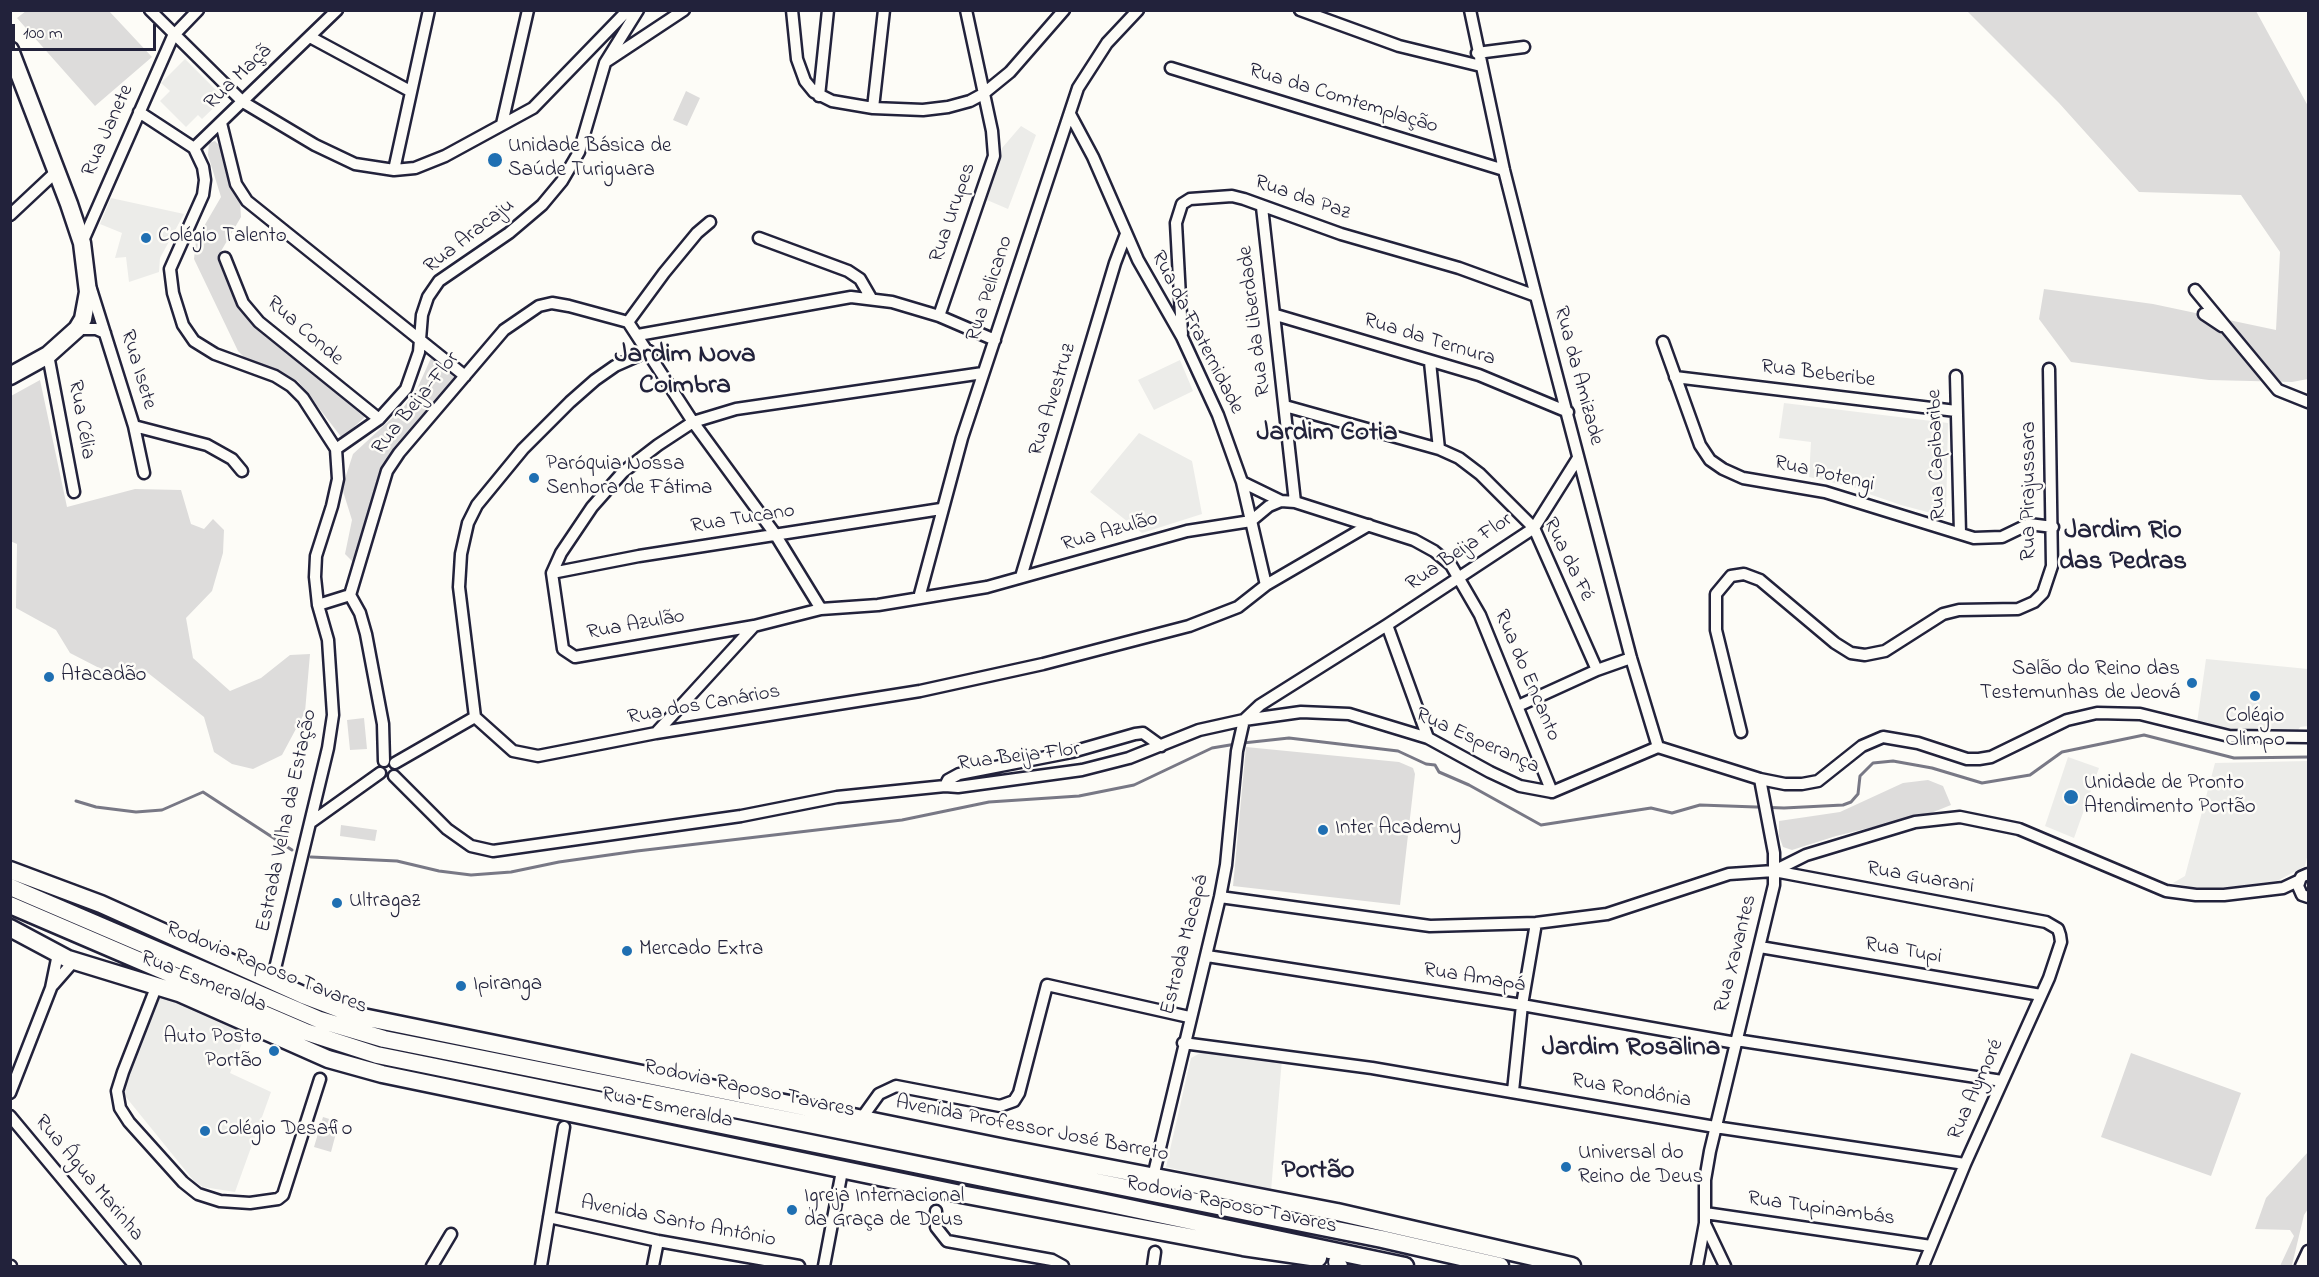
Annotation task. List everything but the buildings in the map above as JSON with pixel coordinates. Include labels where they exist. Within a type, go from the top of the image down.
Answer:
[{"type":"highway","points":[[10,50],[58,170],[82,243],[88,281],[87,305],[76,329],[48,355],[10,376]]},
{"type":"highway","name":"Avenida Professor José Barreto","points":[[10,870],[101,904],[326,1004],[383,1022],[1379,1221],[1572,1266]]},
{"type":"highway","points":[[10,881],[205,962],[272,981]]},
{"type":"highway","name":"Rodovia Raposo Tavares","points":[[10,887],[320,1020],[375,1037],[1174,1200],[1382,1239],[1500,1266]]},
{"type":"highway","name":"Rodovia Raposo Tavares","points":[[10,905],[339,1045],[411,1064],[1101,1202],[1405,1266]]},
{"type":"highway","name":"Rua Esmeralda","points":[[14,932],[74,961],[157,986],[328,1059],[348,1065],[842,1171],[1338,1264]]},
{"type":"highway","points":[[792,1140],[844,1160],[961,1194]]},
{"type":"highway","points":[[1338,1264],[1353,1266]]},
{"type":"street","points":[[150,10],[173,36],[243,102],[315,145],[355,164],[394,170],[415,168],[445,156],[533,108],[628,10]]},
{"type":"street","name":"Rua Janete","points":[[82,243],[173,36],[198,10]]},
{"type":"street","name":"Rua Maçã","points":[[194,148],[337,10]]},
{"type":"street","points":[[394,170],[429,10]]},
{"type":"street","points":[[502,124],[528,10]]},
{"type":"street","name":"Rua Aracaju","points":[[336,449],[379,419],[406,389],[418,352],[418,340],[428,297],[439,281],[509,233],[542,205],[562,181],[579,152],[604,63],[638,10]]},
{"type":"street","points":[[604,63],[684,10]]},
{"type":"street","points":[[792,10],[797,60],[805,81],[819,96],[832,101],[873,108],[923,110],[948,107],[970,101],[983,94],[1010,72],[1064,10]]},
{"type":"street","points":[[819,96],[828,10]]},
{"type":"street","points":[[873,108],[884,10]]},
{"type":"street","name":"Rua Urupes","points":[[939,316],[993,156],[992,131],[966,10]]},
{"type":"street","name":"Rua Pelicano","points":[[919,598],[941,509],[983,373],[1078,88],[1093,63],[1138,10]]},
{"type":"street","points":[[1300,10],[1399,45],[1480,66]]},
{"type":"street","name":"Rua da Amizade","points":[[1470,10],[1480,66],[1536,296],[1631,658],[1658,747]]},
{"type":"street","points":[[310,37],[410,91]]},
{"type":"street","points":[[1478,54],[1524,47]]},
{"type":"street","name":"Rua da Comtemplação","points":[[1171,68],[1504,170]]},
{"type":"street","points":[[139,111],[194,148]]},
{"type":"street","name":"Rua da Fraternidade","points":[[1070,114],[1093,157],[1138,260],[1182,337],[1218,415],[1242,482],[1266,585]]},
{"type":"street","points":[[221,123],[236,184],[248,201],[465,376]]},
{"type":"street","name":"Estrada Velha da Estação","points":[[194,148],[206,180],[203,195],[170,268],[173,293],[183,325],[194,341],[215,354],[275,376],[291,386],[303,398],[336,449],[338,478],[316,556],[318,605],[328,639],[333,715],[272,981]]},
{"type":"street","points":[[10,215],[58,170]]},
{"type":"street","name":"Rua da Paz","points":[[1182,337],[1176,223],[1182,204],[1190,199],[1232,196],[1460,268],[1536,296]]},
{"type":"street","name":"Rua da Liberdade","points":[[1262,207],[1276,315],[1295,502]]},
{"type":"street","points":[[710,222],[697,233],[664,273],[628,322],[638,334],[693,422],[775,534],[821,609]]},
{"type":"street","name":"Rua Avestruz","points":[[1021,577],[1126,234]]},
{"type":"street","points":[[759,238],[848,271],[860,279],[872,298]]},
{"type":"street","points":[[1115,264],[1131,257],[1138,260]]},
{"type":"street","name":"Rua Conde","points":[[225,258],[243,303],[259,322],[379,419]]},
{"type":"street","name":"Rua Isete","points":[[88,281],[134,426],[144,473]]},
{"type":"street","points":[[2195,290],[2235,335],[2278,390],[2308,402]]},
{"type":"street","points":[[638,334],[826,300],[872,298],[939,316],[995,340]]},
{"type":"street","name":"Rua Beija-Flor","points":[[350,595],[387,471],[399,453],[504,330],[539,306],[552,303],[628,322]]},
{"type":"street","points":[[2204,314],[2235,335]]},
{"type":"street","name":"Rua da Ternura","points":[[1276,315],[1479,375],[1568,412]]},
{"type":"street","points":[[76,329],[96,329],[105,333]]},
{"type":"street","name":"Rua Potengi","points":[[1663,342],[1700,445],[1710,460],[1723,469],[1743,478],[1835,495],[1960,533],[1990,539],[2002,537],[2029,524],[2053,527]]},
{"type":"street","points":[[380,773],[380,766],[475,717],[459,586],[461,554],[468,523],[477,505],[523,449],[570,402],[615,366],[649,351]]},
{"type":"street","name":"Rua Célia","points":[[48,355],[74,492]]},
{"type":"street","points":[[1430,362],[1439,449]]},
{"type":"street","name":"Rua Pirajussara","points":[[1741,732],[1716,630],[1716,594],[1731,576],[1744,574],[1760,580],[1835,644],[1851,652],[1865,655],[1885,651],[1943,614],[1959,610],[2018,609],[2034,602],[2049,581],[2052,566],[2049,369]]},
{"type":"street","points":[[552,573],[561,553],[592,507],[623,472],[693,422],[736,409],[983,373]]},
{"type":"street","name":"Rua Capibaribe","points":[[1956,376],[1960,533]]},
{"type":"street","name":"Rua Beberibe","points":[[1675,377],[1956,411]]},
{"type":"street","name":"Rua da Fé","points":[[1285,406],[1439,449],[1459,458],[1480,474],[1534,528],[1597,670]]},
{"type":"street","points":[[134,426],[207,445],[232,459],[242,471]]},
{"type":"street","name":"Rua Beija Flor","points":[[394,776],[453,834],[471,846],[493,851],[741,816],[837,797],[945,786],[958,787],[1111,764],[1199,730],[1244,720],[1260,705],[1387,626],[1534,528],[1578,458]]},
{"type":"street","points":[[1242,482],[1281,501],[1295,502],[1414,540],[1434,551],[1451,565],[1460,577]]},
{"type":"street","name":"Rua Azulão","points":[[552,573],[563,649],[574,657],[754,626],[821,609],[878,605],[987,587],[1187,531],[1251,521],[1269,506],[1281,501]]},
{"type":"street","name":"Rua Tucano","points":[[552,573],[775,534],[941,509]]},
{"type":"street","name":"Rua dos Canários","points":[[475,717],[513,751],[538,756],[656,733],[920,691],[1043,664],[1214,617],[1238,607],[1266,585],[1369,525]]},
{"type":"street","name":"Rua do Encanto","points":[[1460,577],[1480,615],[1552,792]]},
{"type":"street","points":[[318,605],[350,595],[360,613],[390,762],[397,768],[394,776],[386,778],[380,773]]},
{"type":"street","points":[[656,733],[754,626]]},
{"type":"street","points":[[1387,626],[1428,738]]},
{"type":"street","points":[[1518,706],[1597,670],[1631,658]]},
{"type":"street","name":"Rua Esperança","points":[[1244,720],[1301,712],[1338,713],[1428,738],[1490,772],[1536,790],[1552,792]]},
{"type":"street","points":[[1552,792],[1658,747],[1728,770],[1785,784],[1818,781],[1862,746],[1883,737],[1918,743],[1967,759],[1991,757],[2067,720],[2097,713],[2140,714],[2229,736],[2308,737]]},
{"type":"street","name":"Estrada Macapá","points":[[1153,1177],[1189,1017],[1207,956],[1220,897],[1226,865],[1237,751],[1244,720]]},
{"type":"street","points":[[945,786],[948,780],[959,774],[1072,752],[1135,734],[1143,733],[1161,746]]},
{"type":"street","points":[[310,823],[380,773]]},
{"type":"street","name":"Rua Xavantes","points":[[1697,1266],[1705,1218],[1705,1180],[1715,1126],[1774,885],[1769,821],[1760,779]]},
{"type":"street","points":[[1220,897],[1430,926],[1536,923],[1607,914],[1730,874],[1774,871],[1806,855],[1916,822],[1960,817],[2019,829],[2166,891],[2196,895],[2224,895],[2306,886]]},
{"type":"street","name":"Rua Guarani","points":[[1774,871],[2046,922],[2058,929]]},
{"type":"street","points":[[1513,1091],[1522,1005],[1536,923]]},
{"type":"street","name":"Rua Aymoré","points":[[1923,1266],[1965,1164],[2041,995],[2061,942],[2058,929]]},
{"type":"street","name":"Rua Tupi","points":[[1760,947],[2041,995]]},
{"type":"street","points":[[10,1092],[51,988],[58,954]]},
{"type":"street","name":"Rua Amapá","points":[[1207,956],[1522,1005],[1736,1042],[2002,1081]]},
{"type":"street","points":[[51,988],[74,961]]},
{"type":"street","points":[[157,986],[117,1091],[120,1108],[129,1122],[183,1182],[198,1194],[220,1201],[250,1203],[278,1199],[287,1188],[320,1079]]},
{"type":"street","points":[[861,1119],[872,1100],[887,1089],[910,1087],[1008,1105],[1019,1093],[1047,986],[1189,1017]]},
{"type":"street","name":"Rua Rondônia","points":[[1183,1043],[1372,1068],[1715,1126],[1965,1164]]},
{"type":"street","name":"Rua Água Marinha","points":[[10,1116],[135,1266]]},
{"type":"street","points":[[541,1266],[564,1127]]},
{"type":"street","points":[[824,1266],[842,1171]]},
{"type":"street","points":[[936,1211],[936,1227],[940,1235],[947,1240],[1052,1260],[1063,1266]]},
{"type":"street","name":"Avenida Santo Antônio","points":[[549,1217],[658,1241],[799,1266]]},
{"type":"street","name":"Rua Xavantes","points":[[1705,1218],[1725,1266]]},
{"type":"street","name":"Rua Tupinambás","points":[[1705,1218],[1931,1246]]},
{"type":"street","points":[[432,1266],[452,1234]]},
{"type":"street","points":[[653,1266],[658,1241]]},
{"type":"street","points":[[2301,1266],[2308,1251]]},
{"type":"street","points":[[1153,1266],[1155,1252]]},
{"type":"shaded area","points":[[26,11],[109,11],[152,57],[95,106],[17,18]]},
{"type":"shaded area","points":[[1967,11],[2256,11],[2308,106],[2308,379],[2292,382],[2209,380],[2071,362],[2039,319],[2044,289],[2153,304],[2276,330],[2280,252],[2241,195],[2139,192],[2059,103]]},
{"type":"shaded area","points":[[185,59],[224,98],[202,119],[198,115],[186,127],[160,101],[170,91],[161,83]]},
{"type":"shaded area","points":[[686,91],[700,98],[687,126],[673,120]]},
{"type":"shaded area","points":[[1021,126],[1036,135],[1008,209],[987,200],[1002,148]]},
{"type":"shaded area","points":[[215,141],[221,147],[229,184],[240,200],[241,217],[217,258],[238,308],[276,344],[367,415],[342,438],[298,381],[249,362],[238,351],[194,259],[196,240],[221,197],[208,155],[209,143]]},
{"type":"shaded area","name":"Colégio Talento","points":[[111,198],[184,214],[160,258],[159,272],[129,282],[126,257],[115,258],[122,233],[100,224]]},
{"type":"shaded area","points":[[431,358],[456,379],[381,468],[353,562],[345,554],[352,520],[342,488],[353,454],[403,408],[417,389]]},
{"type":"shaded area","points":[[1180,360],[1193,391],[1154,410],[1138,380]]},
{"type":"shaded area","points":[[40,380],[67,507],[135,489],[181,490],[191,524],[204,529],[213,519],[224,530],[223,553],[212,591],[186,618],[193,658],[230,691],[261,678],[290,655],[310,654],[305,712],[282,755],[253,769],[232,764],[214,752],[204,717],[148,673],[105,671],[70,653],[56,630],[16,608],[17,544],[10,541],[11,396]]},
{"type":"shaded area","points":[[1784,403],[1948,423],[1946,517],[1901,505],[1861,489],[1809,477],[1811,442],[1779,438]]},
{"type":"shaded area","points":[[1139,433],[1192,461],[1202,514],[1142,533],[1090,492]]},
{"type":"shaded area","name":"Colégio Olimpo","points":[[2206,659],[2308,669],[2308,726],[2300,727],[2298,730],[2247,735],[2197,723]]},
{"type":"shaded area","points":[[364,718],[367,749],[350,750],[347,720]]},
{"type":"shaded area","name":"Inter Academy","points":[[1246,747],[1399,762],[1413,768],[1415,774],[1400,905],[1233,886]]},
{"type":"shaded area","name":"Unidade de Pronto Atendimento Portão","points":[[2068,757],[2099,768],[2074,838],[2045,826]]},
{"type":"shaded area","points":[[2308,761],[2308,853],[2305,866],[2277,881],[2201,889],[2173,883],[2185,876],[2215,763]]},
{"type":"shaded area","points":[[1928,780],[1943,786],[1951,805],[1931,813],[1836,836],[1792,850],[1783,847],[1779,836],[1779,821],[1840,812],[1903,783]]},
{"type":"shaded area","points":[[341,825],[377,830],[375,841],[340,836]]},
{"type":"shaded area","name":"Colégio Desafio","points":[[158,993],[247,1031],[230,1073],[271,1092],[235,1192],[203,1187],[194,1181],[121,1091]]},
{"type":"shaded area","points":[[1204,1051],[1282,1059],[1271,1191],[1166,1167],[1191,1058]]},
{"type":"shaded area","points":[[2131,1053],[2241,1093],[2211,1176],[2101,1137]]},
{"type":"shaded area","points":[[323,1117],[339,1122],[331,1152],[314,1147]]},
{"type":"shaded area","points":[[2308,1152],[2308,1209],[2304,1215],[2292,1265],[2280,1266],[2294,1236],[2290,1230],[2255,1229],[2266,1198]]},
{"type":"waterway","points":[[1243,743],[1289,738],[1398,751],[1426,764],[1435,765],[1439,772],[1469,785],[1541,825],[1651,808],[1672,813],[1700,805],[1784,808],[1843,805],[1851,802],[1858,794],[1860,776],[1873,763],[1893,761],[1932,768],[1982,783],[2030,775],[2062,752],[2144,735],[2234,758],[2308,757]]},
{"type":"waterway","points":[[311,857],[397,861],[439,871],[471,875],[511,872],[559,862],[637,851],[902,820],[989,802],[1079,796],[1134,785],[1212,748],[1236,744]]},
{"type":"waterway","points":[[76,801],[96,807],[136,812],[162,810],[203,792],[292,850]]},
{"type":"place","name":"Unidade Básica de Saúde Turiguara","points":[[495,160]]},
{"type":"place","name":"Colégio Talento","points":[[146,238]]},
{"type":"place","name":"Paróquia Nossa Senhora de Fátima","points":[[534,478]]},
{"type":"place","name":"Atacadão","points":[[49,677]]},
{"type":"place","name":"Salão do Reino das Testemunhas de Jeová","points":[[2192,683]]},
{"type":"place","name":"Colégio Olimpo","points":[[2255,696]]},
{"type":"place","name":"Unidade de Pronto Atendimento Portão","points":[[2071,797]]},
{"type":"place","name":"Inter Academy","points":[[1323,830]]},
{"type":"place","name":"Ultragaz","points":[[337,903]]},
{"type":"place","name":"Mercado Extra","points":[[627,951]]},
{"type":"place","name":"Ipiranga","points":[[461,986]]},
{"type":"place","name":"Auto Posto Portão","points":[[274,1051]]},
{"type":"place","name":"Colégio Desafio","points":[[205,1131]]},
{"type":"place","name":"Universal do Reino de Deus","points":[[1566,1167]]},
{"type":"place","name":"Igreja Internacional da Graça de Deus","points":[[792,1210]]},
{"type":"district","name":"Jardim Nova Coimbra","points":[[685,372]]},
{"type":"district","name":"Jardim Cotia","points":[[1327,435]]},
{"type":"district","name":"Jardim Rio das Pedras","points":[[2123,548]]},
{"type":"district","name":"Jardim Rosalina","points":[[1631,1050]]},
{"type":"district","name":"Portão","points":[[1318,1173]]}]
